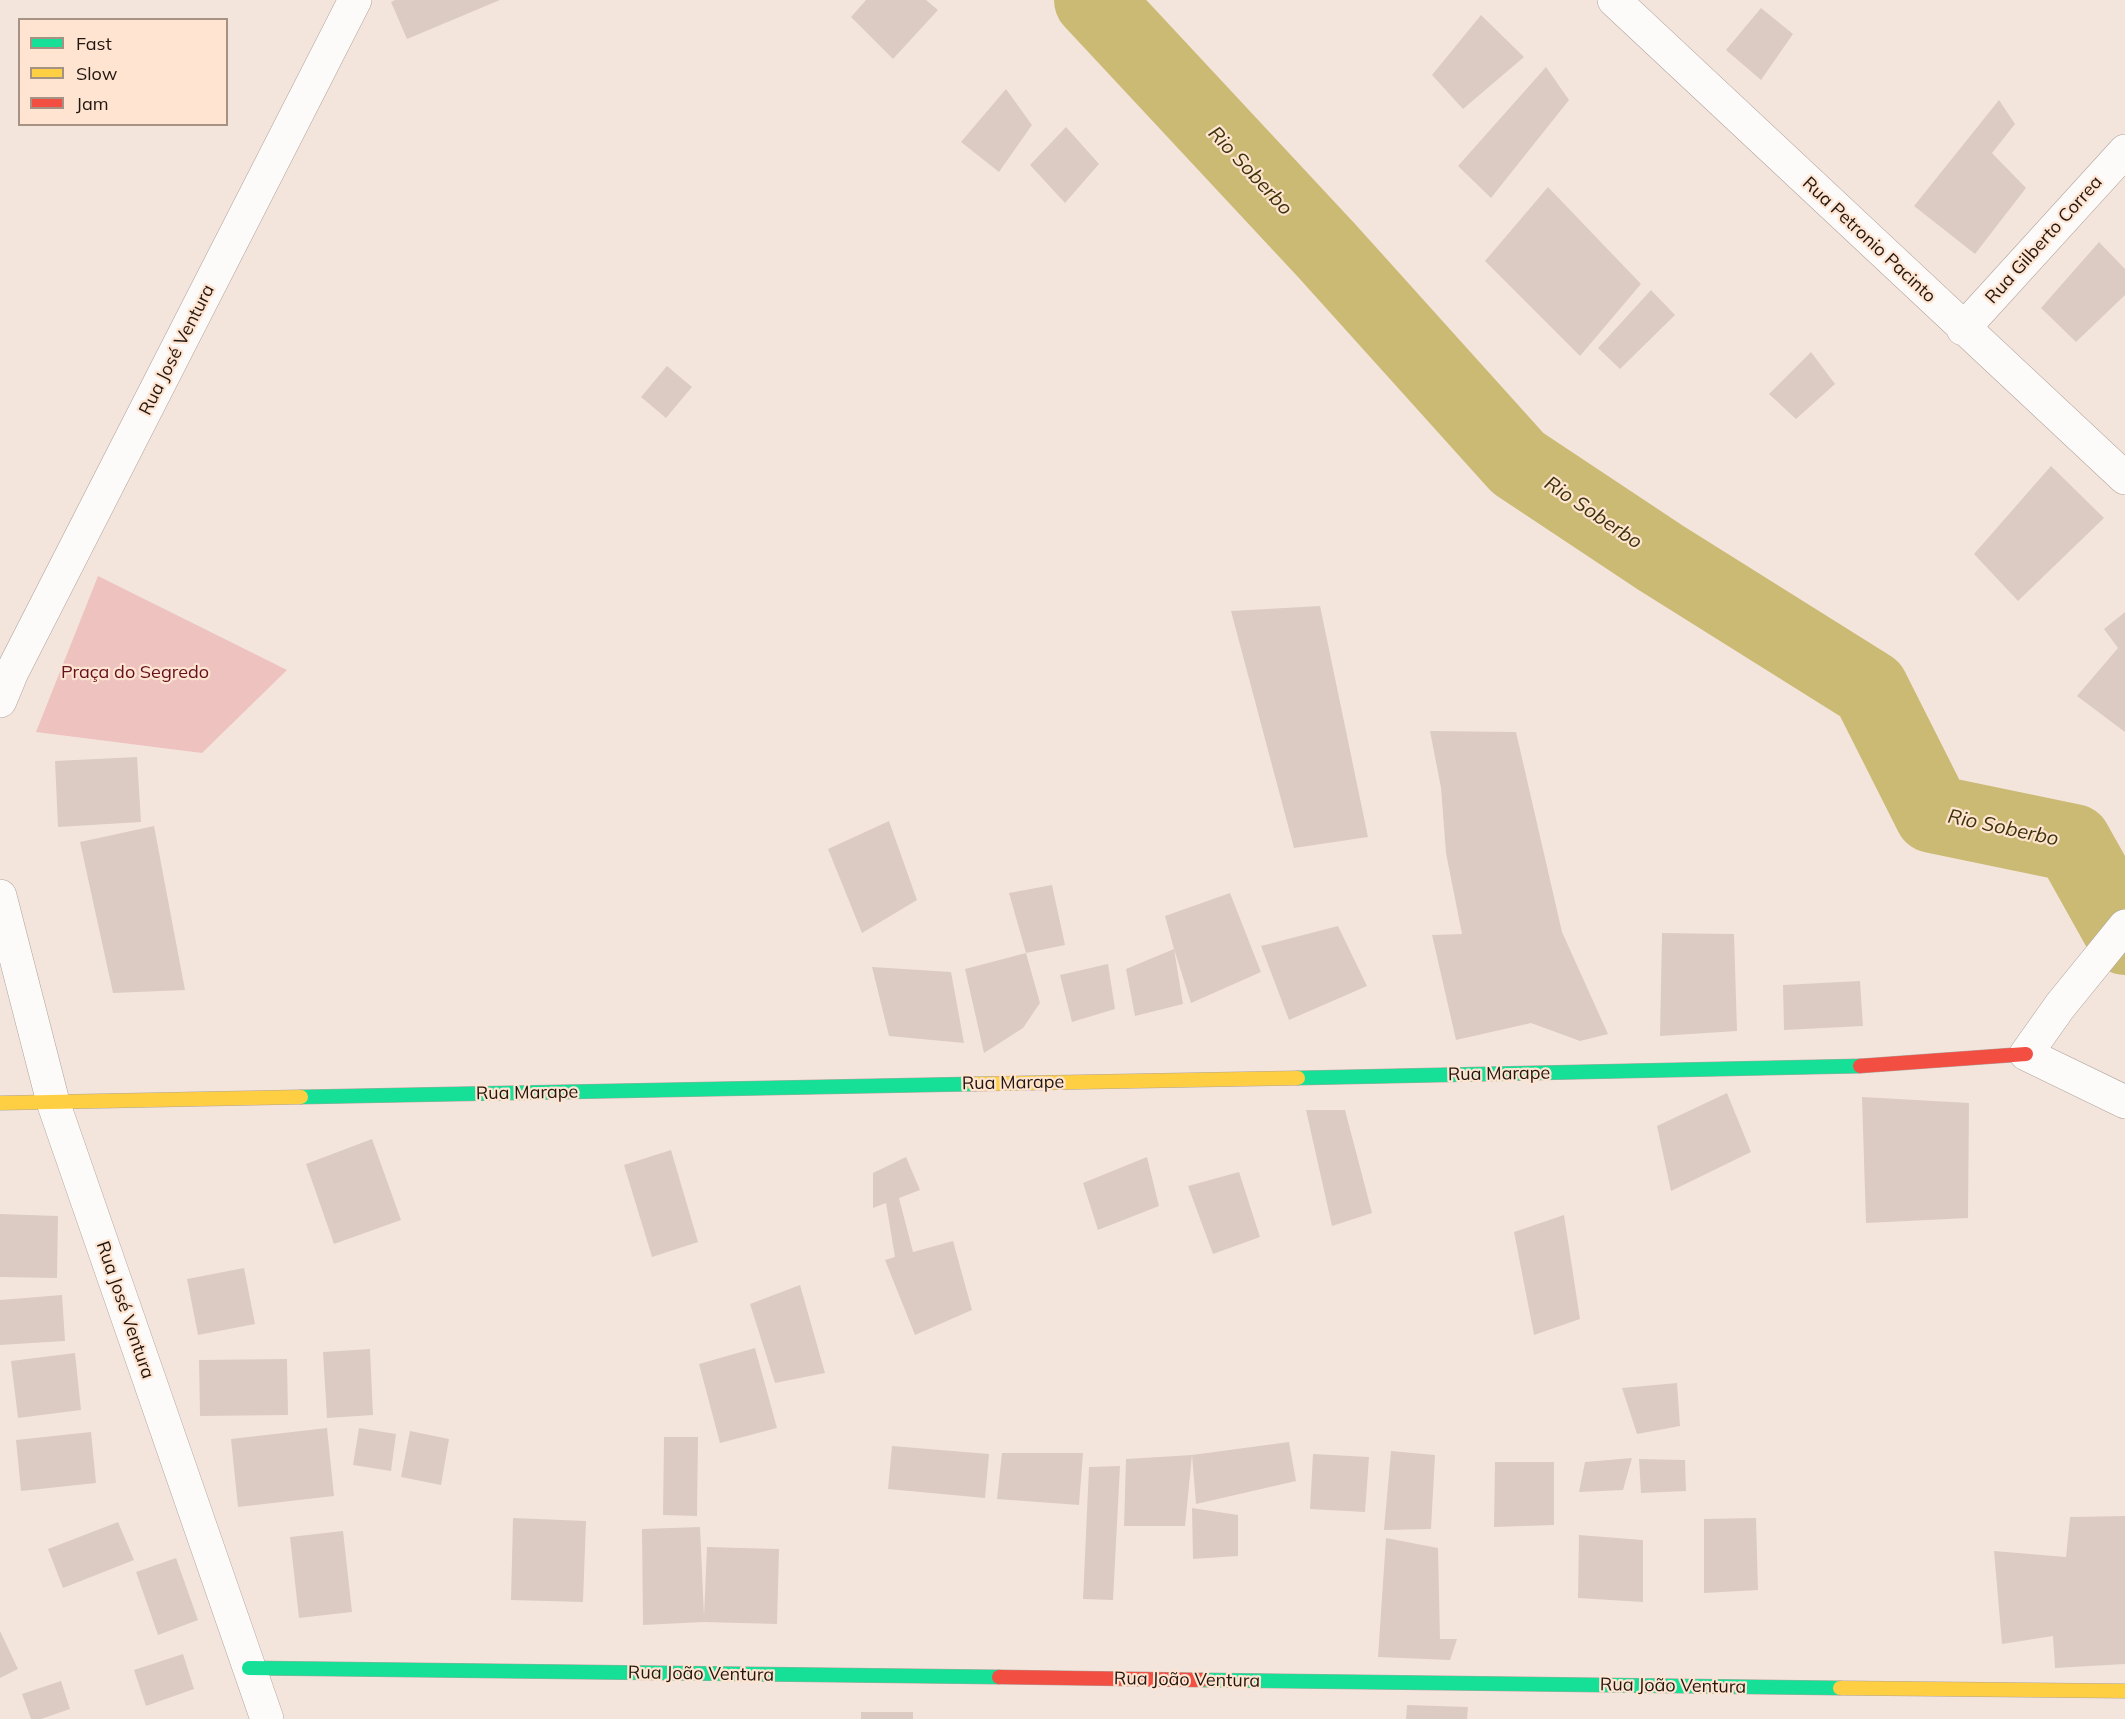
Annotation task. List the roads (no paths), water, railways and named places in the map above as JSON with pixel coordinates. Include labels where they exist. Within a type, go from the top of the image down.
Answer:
[{"type":"street","name":"Rua José Ventura","points":[[0,701],[12,672],[355,0]]},
{"type":"street","name":"Rua Petronio Pacinto","points":[[1614,0],[1963,329],[2125,478]]},
{"type":"street","name":"Rua Gilberto Correa","points":[[1963,329],[2125,151]]},
{"type":"street","name":"Rua José Ventura","points":[[0,896],[53,1102],[267,1719]]},
{"type":"street","points":[[2125,926],[2060,1005],[2026,1054],[2125,1102]]},
{"type":"street","name":"Rua Marape","points":[[0,1103],[1845,1067],[2026,1054]]},
{"type":"street","name":"Rua João Ventura","points":[[249,1668],[2125,1691]]},
{"type":"waterway","name":"Rio Soberbo","points":[[1093,0],[1327,251],[1518,463],[1661,558],[1870,689],[1933,814],[2073,843],[2125,936]]},
{"type":"park label","name":"Praça do Segredo","points":[[135,673]]}]
